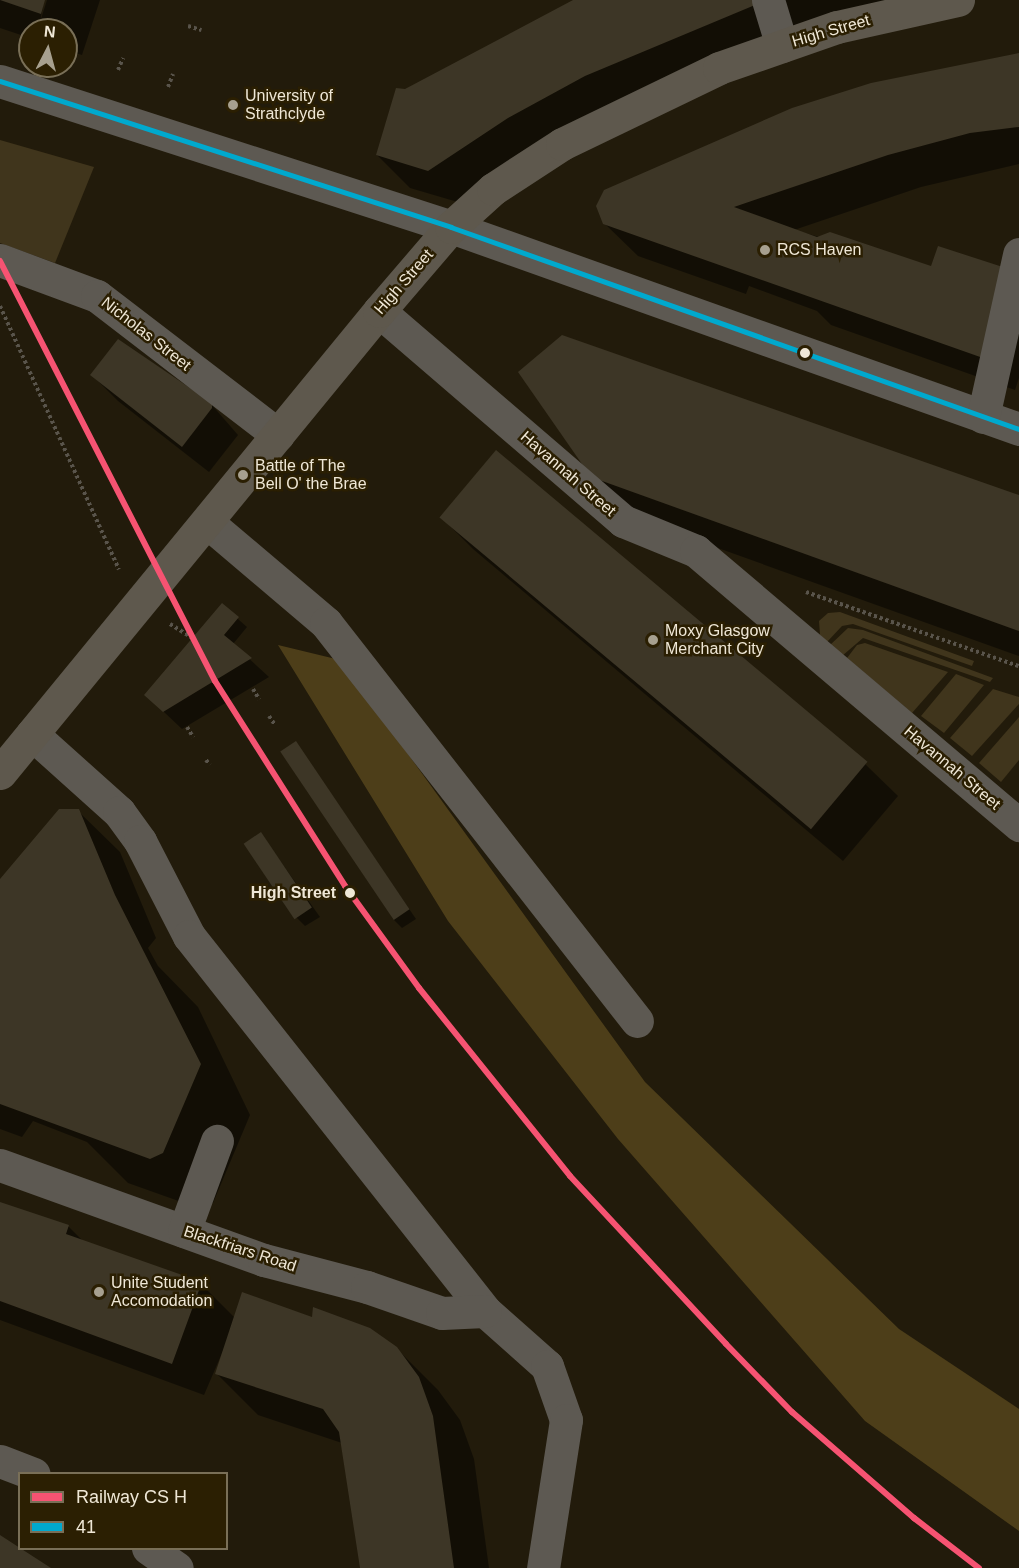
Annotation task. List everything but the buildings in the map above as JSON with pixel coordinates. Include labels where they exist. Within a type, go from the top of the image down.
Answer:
[{"type":"main road","name":"High Street","points":[[0,773],[379,311],[451,227],[493,189],[562,144],[719,68],[837,27],[958,0]]},
{"type":"street","points":[[768,0],[782,46]]},
{"type":"street","points":[[0,81],[451,227],[1019,429]]},
{"type":"street","points":[[983,417],[1019,254]]},
{"type":"street","name":"Nicholas Street","points":[[0,260],[97,296],[278,435]]},
{"type":"street","name":"Havannah Street","points":[[379,311],[622,521],[696,551],[1019,825]]},
{"type":"street","points":[[207,522],[326,624],[637,1021]]},
{"type":"street","points":[[32,734],[131,827],[189,936],[485,1311],[547,1366],[566,1420],[543,1568]]},
{"type":"street","points":[[184,1231],[216,1141]]},
{"type":"street","name":"Blackfriars Road","points":[[0,1165],[264,1260],[367,1287],[442,1313],[485,1311]]},
{"type":"street","points":[[0,1461],[31,1472]]},
{"type":"street","points":[[151,1550],[177,1568]]},
{"type":"path","points":[[188,26],[201,30]]},
{"type":"path","points":[[118,70],[123,57]]},
{"type":"path","points":[[168,87],[173,74]]},
{"type":"path","points":[[0,306],[120,570],[140,603],[192,638]]},
{"type":"path","points":[[796,588],[1019,666]]},
{"type":"path","points":[[253,689],[259,699]]},
{"type":"path","points":[[268,716],[274,725]]},
{"type":"path","points":[[187,727],[193,737]]},
{"type":"path","points":[[206,760],[210,765]]},
{"type":"shaded area","points":[[0,140],[94,167],[55,263],[0,243]]},
{"type":"shaded area","points":[[840,612],[974,661],[972,666],[853,624],[842,626],[827,642],[820,635],[819,621],[828,613]]},
{"type":"shaded area","points":[[848,628],[863,630],[993,678],[990,682],[863,638],[842,656],[829,646]]},
{"type":"shaded area","points":[[865,643],[948,672],[912,713],[847,658],[857,645]]},
{"type":"shaded area","points":[[278,645],[340,660],[645,1082],[899,1329],[1019,1409],[1019,1531],[865,1421],[618,1139],[448,921]]},
{"type":"shaded area","points":[[956,674],[984,685],[944,733],[921,716]]},
{"type":"shaded area","points":[[993,689],[1019,697],[1019,704],[972,756],[950,738]]},
{"type":"shaded area","points":[[1019,717],[1019,760],[1001,782],[979,763]]},
{"type":"transit line","name":"41","points":[[0,81],[451,227],[1019,429]]},
{"type":"transit line","points":[[0,261],[215,681],[345,886],[419,988],[570,1176],[726,1344],[792,1412],[914,1518],[979,1568]]},
{"type":"place","name":"University of Strathclyde","points":[[233,105]]},
{"type":"place","name":"RCS Haven","points":[[765,250]]},
{"type":"place","name":"Battle of The Bell O' the Brae","points":[[243,475]]},
{"type":"place","name":"Moxy Glasgow Merchant City","points":[[653,640]]},
{"type":"place","name":"High Street","points":[[350,893]]},
{"type":"place","name":"Unite Student Accomodation","points":[[99,1292]]}]
